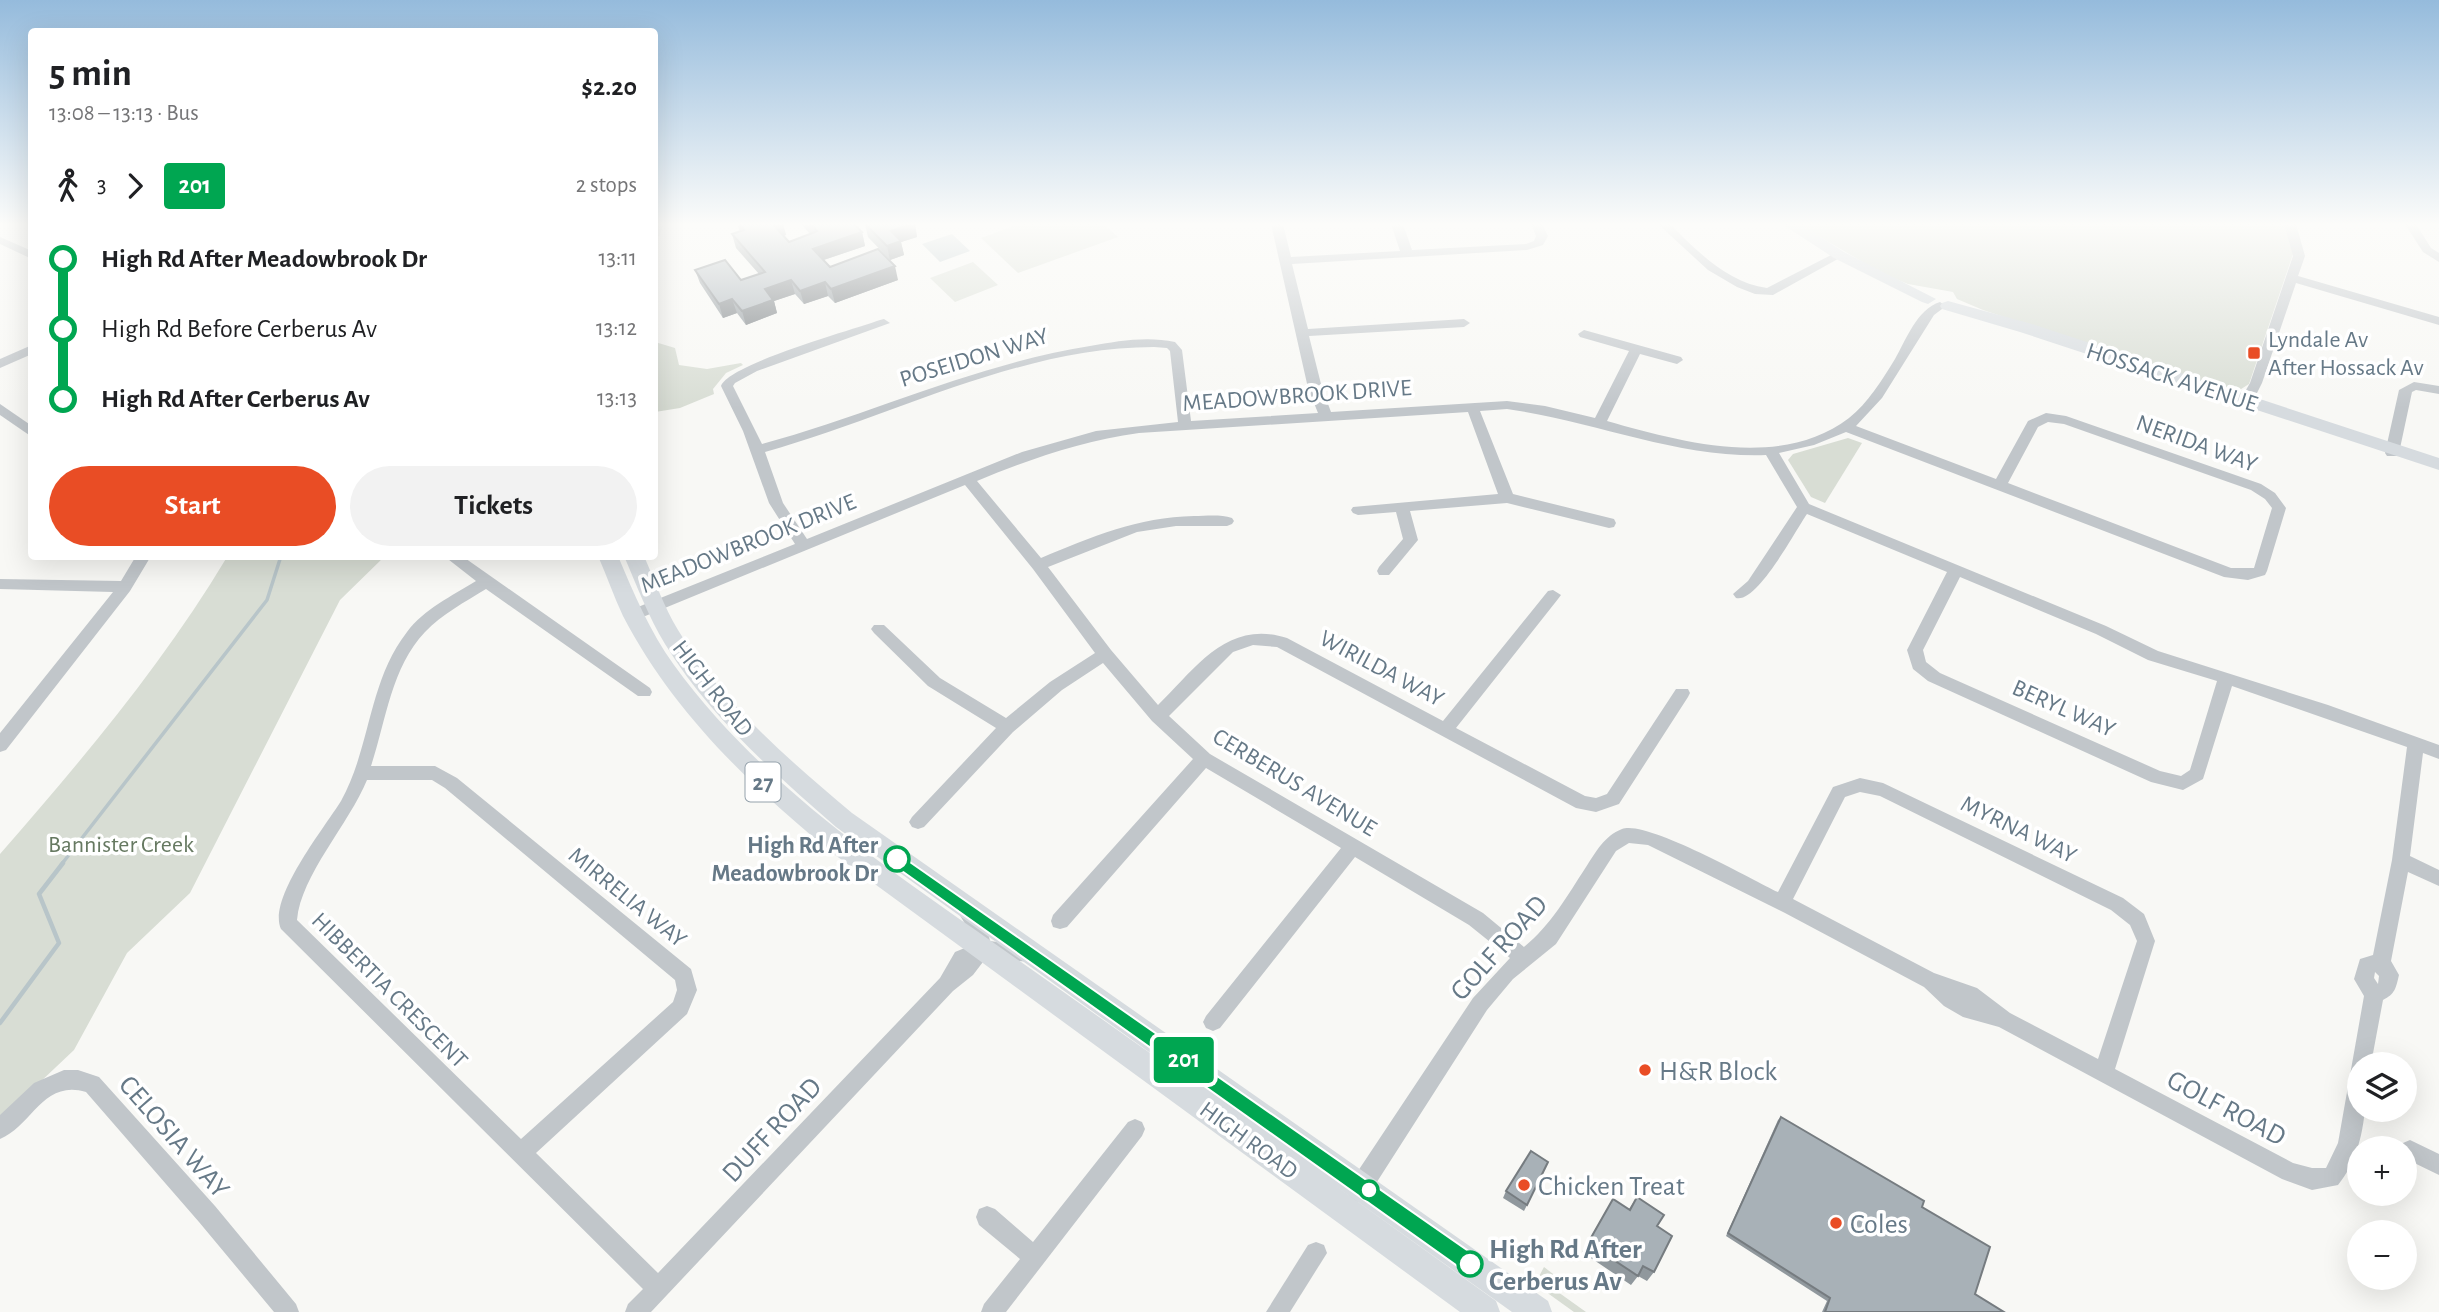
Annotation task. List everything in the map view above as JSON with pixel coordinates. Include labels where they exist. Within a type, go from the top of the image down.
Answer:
[{"type":"main road","name":"HOSSACK AVENUE","points":[[1903,285],[1937,302],[1990,316],[2439,467]]},
{"type":"main road","name":"HIGH ROAD","points":[[611,560],[645,610],[671,636],[694,671],[742,729],[783,769],[844,820],[1362,1185],[1537,1312]]},
{"type":"main road","name":"HIGH ROAD","points":[[635,560],[645,610],[672,679],[718,738],[766,785],[825,836],[1485,1312]]},
{"type":"street","points":[[1291,285],[1315,388],[1314,400],[1322,416]]},
{"type":"street","points":[[1741,285],[1757,292],[1769,292],[1782,285]]},
{"type":"street","points":[[2246,402],[2256,383],[2290,285]]},
{"type":"street","points":[[2318,285],[2439,321]]},
{"type":"street","name":"MEADOWBROOK DRIVE","points":[[645,610],[1027,455],[1086,438],[1139,429],[1472,406],[1530,407],[1678,446],[1713,451],[1770,450],[1801,445],[1847,427],[1876,398],[1937,302]]},
{"type":"street","points":[[803,545],[776,503],[741,410],[727,386],[729,381],[752,368],[884,323]]},
{"type":"street","points":[[1303,333],[1464,323]]},
{"type":"street","points":[[1584,334],[1677,360]]},
{"type":"street","name":"POSEIDON WAY","points":[[757,450],[825,432],[978,375],[1028,361],[1068,352],[1149,342],[1171,345],[1176,350],[1185,425]]},
{"type":"street","points":[[1600,424],[1637,348]]},
{"type":"street","points":[[0,364],[28,351]]},
{"type":"street","points":[[2393,451],[2406,390],[2414,386],[2439,390]]},
{"type":"street","points":[[1472,406],[1507,498]]},
{"type":"street","points":[[0,408],[28,430]]},
{"type":"street","name":"NERIDA WAY","points":[[1847,427],[2229,573],[2248,575],[2260,571],[2279,508],[2270,496],[2256,487],[2066,420],[2046,417],[2033,424],[2000,485]]},
{"type":"street","points":[[1770,450],[1804,507],[2101,630],[2135,649],[2439,752]]},
{"type":"street","name":"CERBERUS AVENUE","points":[[967,478],[1038,565],[1105,654],[1158,716],[1204,759],[1476,919],[1524,959]]},
{"type":"street","points":[[1358,510],[1507,498],[1609,523]]},
{"type":"street","points":[[1741,594],[1753,584],[1804,507]]},
{"type":"street","points":[[1384,572],[1411,540],[1402,508]]},
{"type":"street","points":[[1038,565],[1125,529],[1163,523],[1227,522]]},
{"type":"street","points":[[0,745],[125,587],[142,560]]},
{"type":"street","points":[[458,560],[644,692]]},
{"type":"street","name":"BERYL WAY","points":[[1956,570],[1915,650],[1919,665],[1934,677],[2157,777],[2183,783],[2197,774],[2226,679]]},
{"type":"street","name":"HIBBERTIA CRESCENT","points":[[487,581],[429,620],[414,634],[384,688],[350,799],[290,903],[288,923],[658,1289]]},
{"type":"street","points":[[0,584],[125,587]]},
{"type":"street","points":[[1446,729],[1553,595]]},
{"type":"street","points":[[879,629],[934,682],[1007,727]]},
{"type":"street","name":"WIRILDA WAY","points":[[1158,716],[1227,649],[1237,642],[1265,638],[1281,642],[1582,803],[1596,805],[1613,799],[1682,693]]},
{"type":"street","points":[[918,822],[1007,727],[1056,686],[1105,654]]},
{"type":"street","points":[[2363,1052],[2374,995],[2386,989],[2389,975],[2381,962],[2400,860],[2416,743]]},
{"type":"street","points":[[1060,920],[1204,759]]},
{"type":"street","name":"MIRRELIA WAY","points":[[360,773],[435,773],[684,975],[687,990],[680,1008],[520,1154]]},
{"type":"street","name":"MYRNA WAY","points":[[1782,902],[1839,792],[1860,785],[1883,790],[2117,904],[2137,920],[2146,941],[2104,1073]]},
{"type":"street","name":"GOLF ROAD","points":[[1345,1210],[1480,1004],[1506,973],[1549,938],[1610,846],[1626,835],[1650,838],[1782,902],[1931,981],[1951,1000],[1970,1011],[2003,1019],[2289,1172],[2312,1180],[2331,1178],[2339,1170],[2346,1156],[2351,1122]]},
{"type":"street","points":[[1213,1022],[1353,846]]},
{"type":"street","points":[[2400,860],[2439,878]]},
{"type":"street","points":[[962,905],[975,922],[982,949],[1032,954]]},
{"type":"street","name":"DUFF ROAD","points":[[636,1312],[946,985],[962,958],[982,949]]},
{"type":"street","name":"CELOSIA WAY","points":[[0,1129],[50,1084],[65,1078],[80,1079],[92,1084],[288,1312]]},
{"type":"street","points":[[992,1312],[1135,1129]]},
{"type":"street","points":[[2417,1154],[2439,1165]]},
{"type":"street","points":[[988,1217],[1034,1257]]},
{"type":"street","points":[[1277,1312],[1316,1253]]},
{"type":"green space","points":[[938,285],[997,285],[955,302]]},
{"type":"green space","points":[[1915,285],[2282,285],[2249,384],[2238,391],[2227,391],[1983,310],[1957,299],[1953,292]]},
{"type":"green space","points":[[658,343],[675,348],[679,365],[707,369],[741,363],[743,365],[726,373],[713,389],[714,394],[680,408],[658,412]]},
{"type":"green space","points":[[1848,438],[1862,443],[1825,503],[1811,497],[1788,460],[1793,454]]},
{"type":"green space","name":"Bannister Creek","points":[[225,560],[381,560],[340,600],[190,893],[127,953],[74,1050],[0,1120],[0,854],[91,747],[149,673]]},
{"type":"green space","points":[[1544,1267],[1557,1277],[1551,1287],[1586,1312],[1574,1312],[1535,1284]]},
{"type":"building","points":[[706,285],[776,285],[765,289],[773,300],[742,311],[732,299],[719,304]]},
{"type":"building","points":[[795,285],[816,285],[800,291]]},
{"type":"building","name":"Coles","points":[[1781,1117],[1924,1201],[1922,1207],[1990,1247],[1975,1294],[2004,1312],[1825,1312],[1830,1298],[1728,1233]]},
{"type":"building","name":"Chicken Treat","points":[[1531,1151],[1548,1162],[1527,1205],[1506,1191]]},
{"type":"building","points":[[1637,1197],[1664,1215],[1657,1226],[1672,1236],[1654,1272],[1643,1266],[1638,1276],[1588,1243],[1613,1199],[1630,1210]]},
{"type":"waterway","name":"Bannister Creek","points":[[61,865],[267,600],[280,560]]},
{"type":"waterway","name":"Bannister Creek","points":[[0,1023],[59,943],[39,894],[63,863]]},
{"type":"bus line","name":"201","points":[[897,859],[1362,1185],[1470,1264]]},
{"type":"place","name":"Lyndale Av After Hossack Av","points":[[2254,353]]},
{"type":"place","name":"High Rd After Meadowbrook Dr","points":[[897,859]]},
{"type":"place","name":"H&R Block","points":[[1645,1070]]},
{"type":"place","name":"Chicken Treat","points":[[1524,1185]]},
{"type":"place","name":"Coles","points":[[1836,1223]]},
{"type":"place","name":"High Rd After Cerberus Av","points":[[1470,1264]]}]
